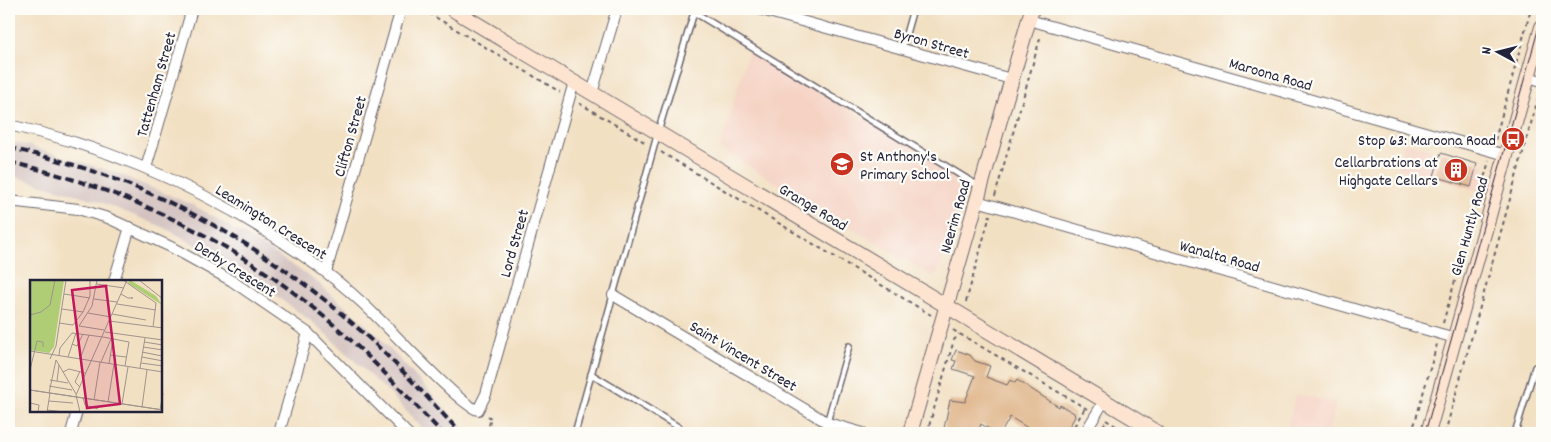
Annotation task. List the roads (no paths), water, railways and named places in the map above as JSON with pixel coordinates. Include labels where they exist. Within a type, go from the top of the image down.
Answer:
[{"type":"main road","name":"Grange Road","points":[[457,10],[1158,433]]},
{"type":"main road","name":"Neerim Road","points":[[910,433],[1030,14]]},
{"type":"main road","name":"Glen Huntly Road","points":[[1428,433],[1542,27]]},
{"type":"street","name":"Tattenham Street","points":[[146,168],[192,9]]},
{"type":"street","name":"Clifton Street","points":[[326,272],[401,9]]},
{"type":"street","points":[[592,93],[616,9]]},
{"type":"street","name":"Byron Street","points":[[758,9],[1011,79]]},
{"type":"street","name":"Maroona Road","points":[[1030,14],[1044,24],[1506,155]]},
{"type":"street","points":[[1528,77],[1542,83]]},
{"type":"street","name":"Lord Street","points":[[478,410],[486,394],[574,82]]},
{"type":"street","name":"Leamington Crescent","points":[[9,126],[61,138],[146,168],[237,214],[287,244],[326,272],[378,317],[461,400],[478,410]]},
{"type":"street","name":"Derby Crescent","points":[[9,201],[78,210],[130,227],[171,247],[232,281],[308,333],[407,433]]},
{"type":"street","name":"Wanalta Road","points":[[976,201],[1455,338]]},
{"type":"street","points":[[114,280],[130,227]]},
{"type":"street","name":"Saint Vincent Street","points":[[613,295],[826,428],[863,433]]},
{"type":"street","points":[[280,433],[308,333]]},
{"type":"street","points":[[1085,433],[1104,401]]},
{"type":"street","points":[[71,433],[77,412]]},
{"type":"lane","points":[[902,49],[913,9]]},
{"type":"lane","points":[[575,433],[658,132],[695,10],[981,187]]},
{"type":"lane","points":[[826,428],[849,346]]},
{"type":"lane","points":[[1515,433],[1535,368],[1542,366]]},
{"type":"lane","points":[[591,374],[688,433]]},
{"type":"tram line","points":[[1425,433],[1542,16]]},
{"type":"railway","points":[[9,148],[58,160],[152,194],[197,216],[240,241],[282,268],[360,330],[461,433]]},
{"type":"railway","points":[[9,162],[51,173],[132,201],[172,218],[247,260],[283,284],[350,339],[442,433]]},
{"type":"place","name":"Stop 63: Maroona Road","points":[[1513,139]]},
{"type":"place","name":"St Anthony's Primary School","points":[[842,164]]},
{"type":"place","name":"Cellarbrations at Highgate Cellars","points":[[1456,170]]}]
